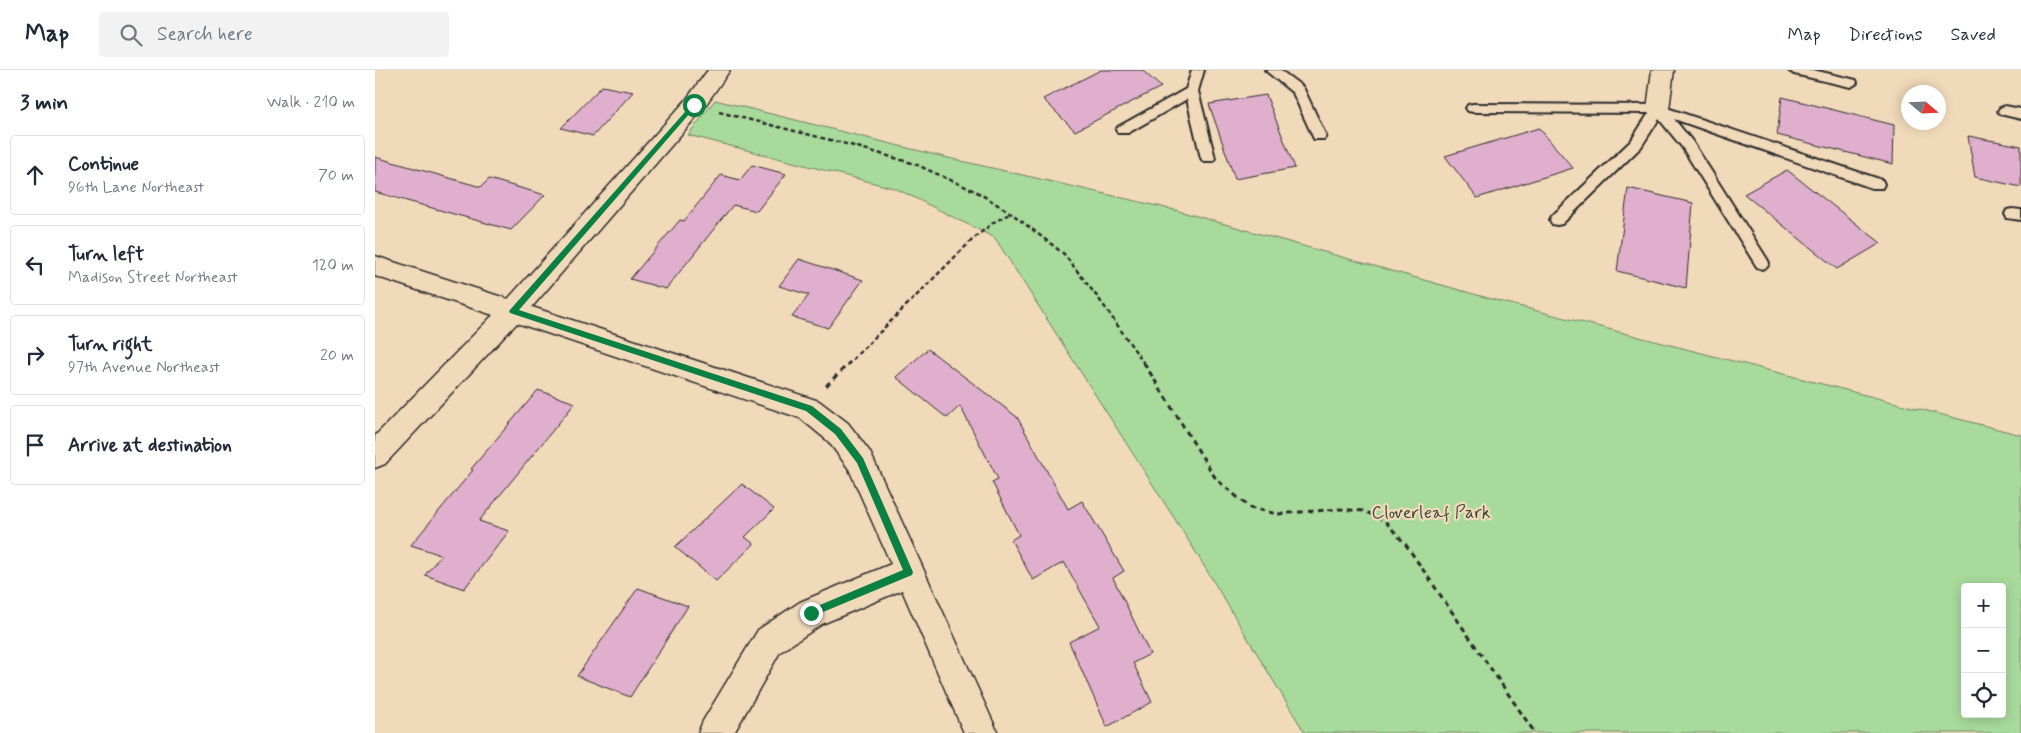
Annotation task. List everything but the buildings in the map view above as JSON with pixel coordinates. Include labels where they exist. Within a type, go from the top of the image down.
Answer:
[{"type":"street","points":[[375,455],[513,311],[694,105],[719,70]]},
{"type":"street","points":[[1658,109],[1663,70]]},
{"type":"street","points":[[375,266],[809,409],[838,432],[860,461],[981,733]]},
{"type":"street","points":[[715,733],[769,641],[811,613],[908,572]]},
{"type":"lane","points":[[1198,70],[1193,91],[1207,158]]},
{"type":"lane","points":[[1271,70],[1298,90],[1319,136]]},
{"type":"lane","points":[[1794,70],[1851,83]]},
{"type":"lane","points":[[1123,130],[1193,91]]},
{"type":"lane","points":[[1473,108],[1658,109],[1877,184]]},
{"type":"lane","points":[[1557,220],[1636,144],[1658,109]]},
{"type":"lane","points":[[1658,109],[1687,144],[1762,263]]},
{"type":"lane","points":[[2005,111],[2021,114]]},
{"type":"path","points":[[694,105],[854,146],[915,164],[977,192],[1011,212],[1064,254],[1103,303],[1141,359],[1216,479],[1250,508],[1277,514],[1339,509],[1364,511],[1385,522],[1406,545],[1535,733]]},
{"type":"path","points":[[809,409],[826,386],[973,239],[994,222],[1011,212]]},
{"type":"green space","name":"Cloverleaf Park","points":[[715,100],[944,157],[1175,210],[1495,300],[2021,435],[2021,733],[1305,733],[1192,546],[995,238],[897,189],[688,135]]},
{"type":"route","points":[[694,105],[513,311],[809,409],[838,432],[860,461],[908,572],[811,613]]}]
